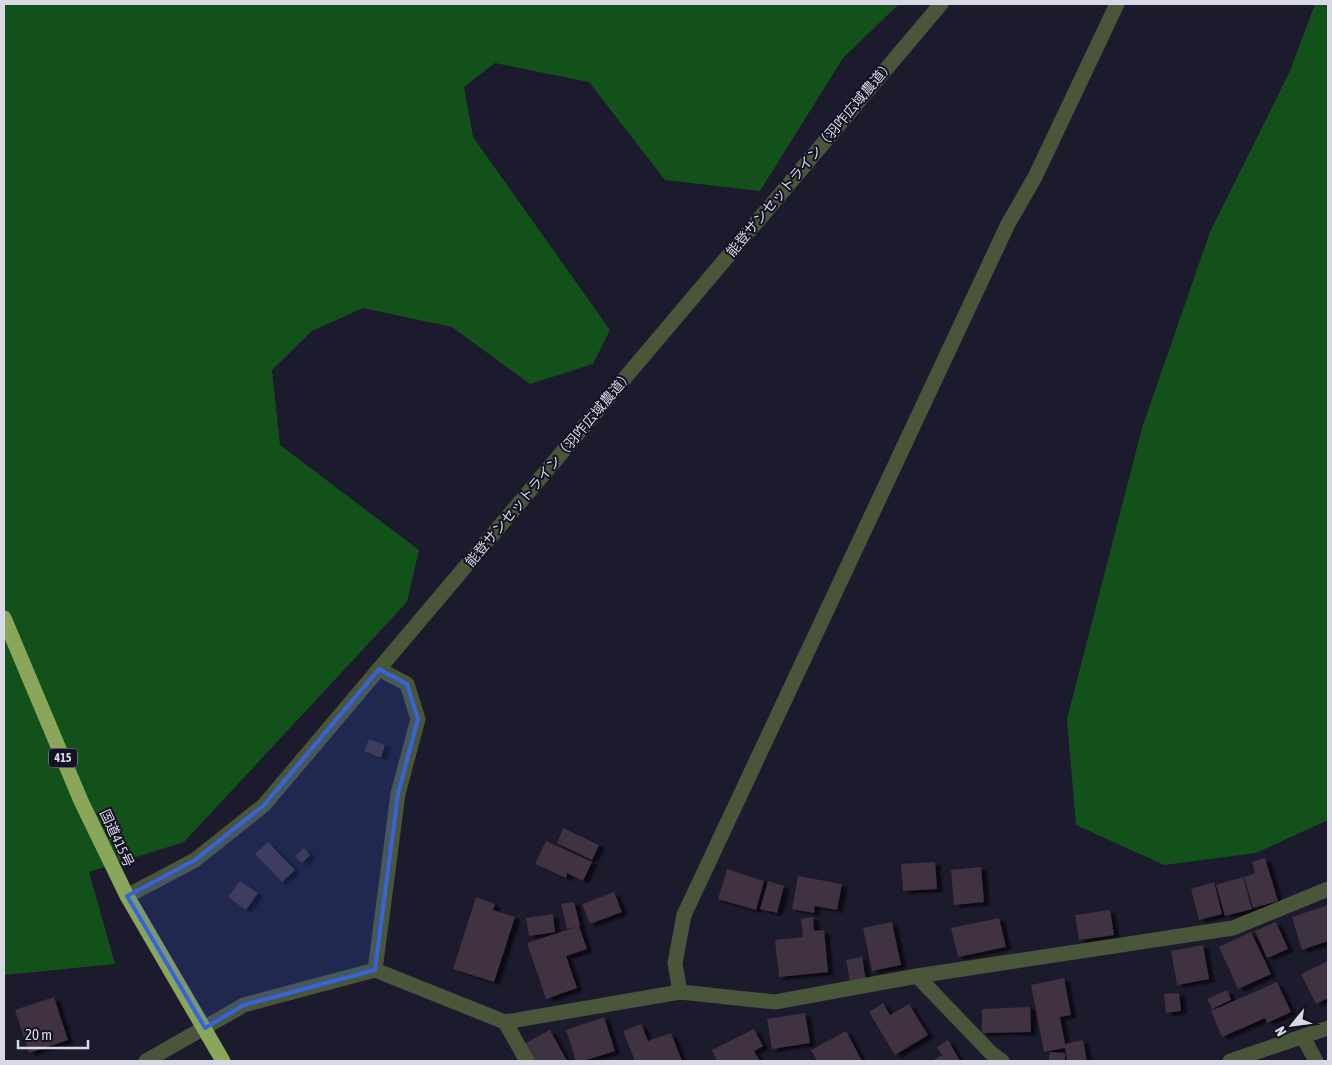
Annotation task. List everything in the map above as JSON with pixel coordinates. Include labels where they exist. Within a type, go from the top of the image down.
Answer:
[{"type":"highway","name":"国道415号","points":[[4,618],[82,800],[127,896],[223,1061]]},
{"type":"street","name":"能登サンセットライン（羽咋広域農道）","points":[[127,896],[195,860],[264,806],[941,4]]},
{"type":"street","points":[[680,992],[675,963],[684,915],[1008,224],[1034,177],[1116,4]]},
{"type":"street","points":[[375,970],[398,794],[418,719],[407,684],[379,669]]},
{"type":"street","points":[[146,1061],[244,1005],[375,970],[505,1022],[680,992],[775,1002],[917,976],[1233,928],[1328,889]]},
{"type":"street","points":[[917,976],[991,1053],[1002,1061]]},
{"type":"street","points":[[505,1022],[527,1061]]},
{"type":"street","points":[[1230,1061],[1328,1028]]},
{"type":"street","points":[[1303,1038],[1316,1061]]},
{"type":"highlighted area","points":[[379,669],[407,684],[418,719],[398,794],[375,970],[244,1005],[205,1028],[127,896],[195,860],[264,805]]},
{"type":"green space","points":[[4,4],[899,4],[843,58],[760,191],[665,180],[589,82],[495,63],[464,87],[473,137],[610,330],[593,364],[530,384],[452,327],[363,308],[312,331],[272,370],[280,445],[419,550],[407,602],[184,842],[89,872],[115,964],[4,975]]},
{"type":"green space","points":[[1315,4],[1328,4],[1328,820],[1256,853],[1164,865],[1076,825],[1067,719],[1142,428],[1210,232],[1290,71]]},
{"type":"building","points":[[369,739],[385,745],[381,758],[364,751]]},
{"type":"building","points":[[563,828],[599,845],[592,860],[557,843]]},
{"type":"building","points":[[546,841],[592,862],[583,881],[567,873],[566,878],[535,864]]},
{"type":"building","points":[[268,842],[295,870],[282,882],[255,854]]},
{"type":"building","points":[[304,848],[310,855],[302,863],[295,856]]},
{"type":"building","points":[[1265,858],[1278,901],[1253,908],[1244,877],[1255,873],[1252,862]]},
{"type":"building","points":[[935,862],[937,889],[903,891],[901,864]]},
{"type":"building","points":[[981,867],[984,902],[954,905],[951,870]]},
{"type":"building","points":[[727,869],[764,881],[756,910],[718,899]]},
{"type":"building","points":[[798,876],[842,884],[837,910],[815,906],[814,913],[792,909]]},
{"type":"building","points":[[1243,877],[1252,909],[1225,916],[1216,885]]},
{"type":"building","points":[[240,881],[258,893],[246,910],[228,897]]},
{"type":"building","points":[[768,881],[784,886],[777,913],[760,909]]},
{"type":"building","points":[[1214,882],[1222,914],[1199,920],[1191,889]]},
{"type":"building","points":[[614,892],[622,912],[590,924],[582,904]]},
{"type":"building","points":[[476,897],[495,904],[493,910],[515,917],[494,982],[453,969]]},
{"type":"building","points":[[574,902],[580,926],[567,929],[561,904]]},
{"type":"building","points":[[1328,905],[1328,941],[1302,950],[1292,917]]},
{"type":"building","points":[[1110,910],[1114,935],[1079,940],[1075,915]]},
{"type":"building","points":[[553,914],[555,932],[529,936],[526,918]]},
{"type":"building","points":[[813,917],[814,931],[824,930],[828,972],[779,977],[775,940],[803,937],[801,919]]},
{"type":"building","points":[[999,918],[1006,947],[958,957],[951,928]]},
{"type":"building","points":[[892,922],[901,965],[872,971],[863,928]]},
{"type":"building","points":[[1276,922],[1288,949],[1267,958],[1255,931]]},
{"type":"building","points":[[579,926],[587,949],[566,956],[577,988],[546,999],[527,943]]},
{"type":"building","points":[[1251,932],[1271,974],[1238,989],[1219,947]]},
{"type":"building","points":[[1203,945],[1209,979],[1177,985],[1171,951]]},
{"type":"building","points":[[862,957],[866,980],[850,982],[846,960]]},
{"type":"building","points":[[1328,961],[1328,998],[1316,1004],[1301,974]]},
{"type":"building","points":[[1064,978],[1071,1015],[1060,1017],[1065,1044],[1083,1040],[1087,1061],[1067,1061],[1065,1048],[1044,1052],[1031,985]]},
{"type":"building","points":[[1277,982],[1291,1012],[1267,1023],[1265,1018],[1222,1037],[1211,1011]]},
{"type":"building","points":[[1227,990],[1231,1000],[1212,1009],[1207,999]]},
{"type":"building","points":[[1179,993],[1181,1011],[1166,1013],[1164,994]]},
{"type":"building","points":[[54,997],[68,1040],[29,1053],[15,1010]]},
{"type":"building","points":[[883,1003],[890,1015],[909,1004],[928,1035],[895,1055],[869,1012]]},
{"type":"building","points":[[1030,1007],[1031,1032],[982,1033],[982,1009]]},
{"type":"building","points":[[805,1013],[810,1043],[772,1049],[767,1019]]},
{"type":"building","points":[[604,1017],[615,1051],[583,1061],[576,1061],[566,1030]]},
{"type":"building","points":[[641,1024],[648,1041],[671,1033],[682,1061],[635,1061],[623,1031]]},
{"type":"building","points":[[754,1029],[763,1046],[754,1051],[760,1061],[717,1061],[712,1050]]},
{"type":"building","points":[[550,1030],[567,1061],[533,1061],[524,1044]]},
{"type":"building","points":[[846,1031],[862,1061],[817,1061],[811,1050]]},
{"type":"building","points":[[948,1040],[960,1061],[932,1061],[942,1055],[937,1047]]},
{"type":"building","points":[[1049,1052],[1065,1053],[1065,1061],[1049,1061]]}]
